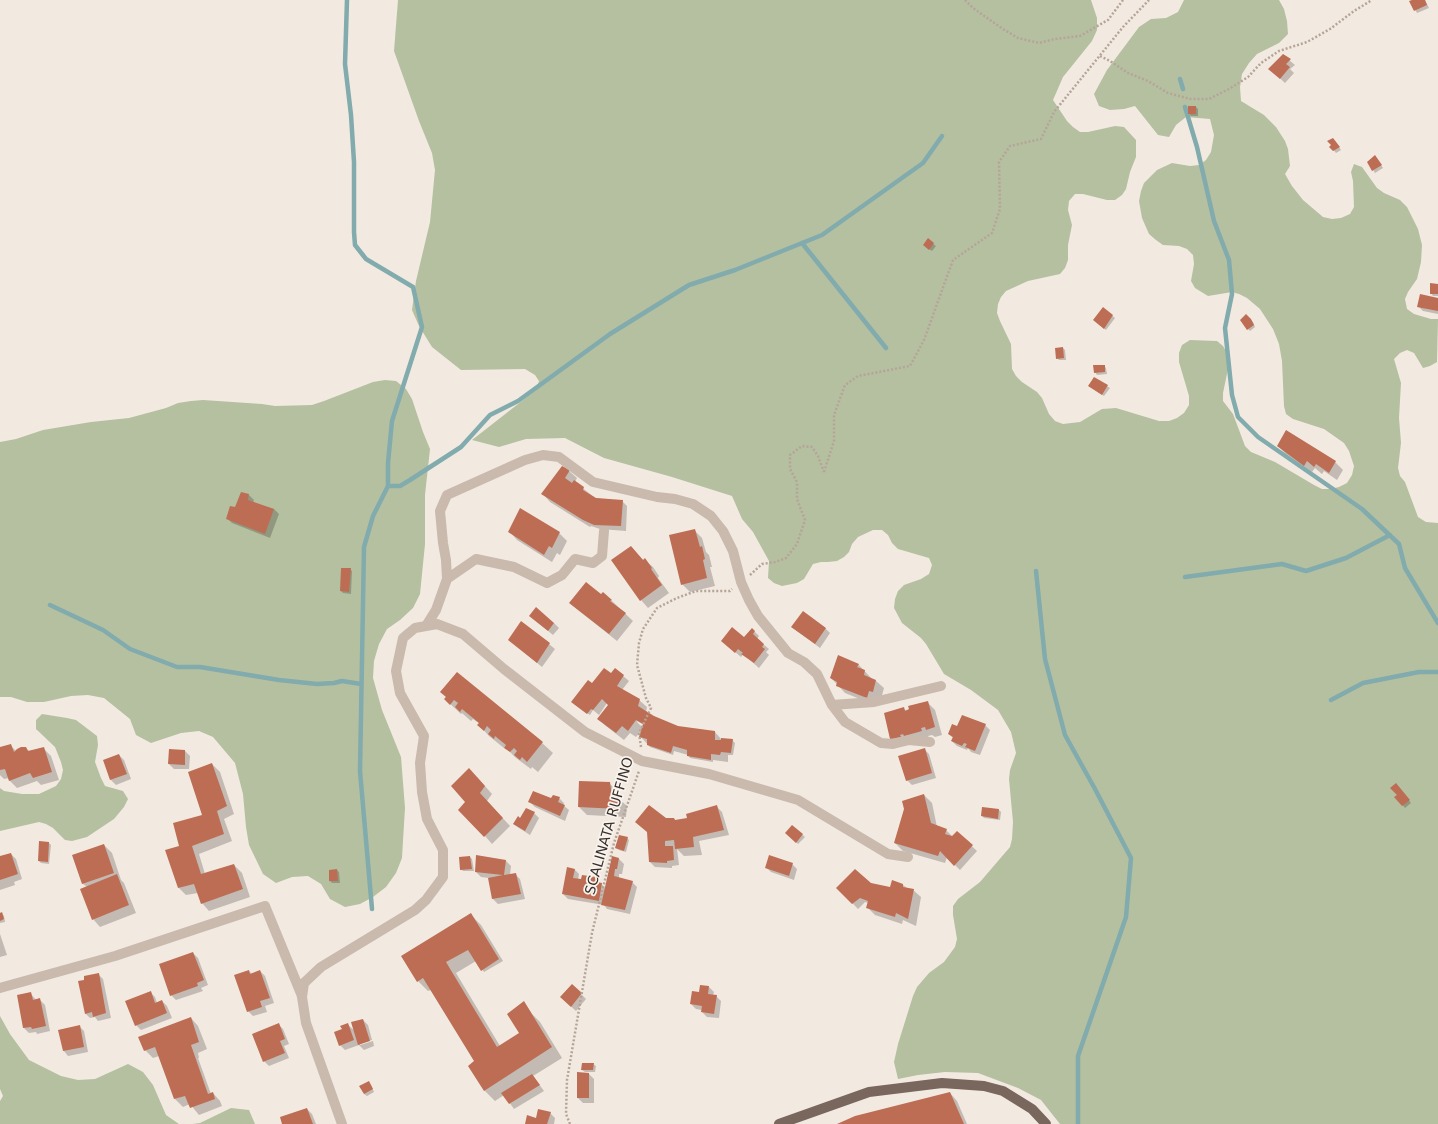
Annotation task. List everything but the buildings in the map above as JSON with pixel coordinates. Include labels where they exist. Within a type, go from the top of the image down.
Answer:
[{"type":"main road","points":[[779,1124],[868,1092],[942,1083],[984,1086],[1003,1092],[1032,1109],[1046,1124]]},
{"type":"street","points":[[426,626],[436,610],[446,579],[446,560],[440,511],[447,495],[525,460],[543,455],[559,457],[593,482],[693,504],[711,516],[723,531],[733,551],[741,582],[749,600],[770,632],[788,653],[804,662],[817,674],[832,705],[845,722],[881,743],[893,744],[909,740],[930,742]]},
{"type":"street","points":[[446,579],[476,559],[514,567],[547,583],[562,575],[575,559],[593,563],[602,556],[604,531]]},
{"type":"street","points":[[302,997],[304,983],[321,967],[415,910],[426,900],[443,877],[443,850],[427,819],[422,792],[420,763],[424,736],[400,694],[396,671],[403,638],[415,628],[437,624],[463,634],[504,669],[585,732],[642,761],[709,774],[798,800],[888,854],[908,857]]},
{"type":"street","points":[[832,705],[874,702],[942,686]]},
{"type":"street","points":[[0,988],[115,956],[265,906],[302,997],[306,1023],[342,1124]]},
{"type":"path","points":[[965,0],[973,8],[1018,38],[1039,43],[1080,36],[1108,20],[1123,0]]},
{"type":"path","points":[[1149,0],[1123,27],[1100,56],[1110,60],[1128,73],[1148,81],[1168,93],[1190,100],[1209,99],[1229,89],[1248,77],[1261,63],[1279,51],[1307,42],[1330,29],[1372,0]]},
{"type":"path","name":"SCALINATA RUFFINO","points":[[570,1124],[566,1114],[567,1080],[592,933],[614,843],[642,761],[639,733],[651,708],[646,698],[636,665],[643,630],[657,608],[696,590],[730,591],[762,564],[775,562],[786,558],[797,544],[805,520],[797,500],[797,482],[790,469],[790,456],[802,446],[812,447],[818,456],[824,472],[834,440],[834,415],[845,385],[858,376],[910,366],[924,340],[953,260],[992,233],[1000,209],[999,162],[1010,146],[1041,139],[1054,112],[1100,56]]},
{"type":"green space","points":[[398,0],[1091,0],[1097,18],[1097,30],[1092,41],[1063,77],[1053,100],[1067,121],[1080,132],[1088,132],[1115,126],[1124,127],[1136,140],[1136,157],[1130,172],[1126,189],[1122,195],[1115,200],[1075,194],[1069,201],[1068,210],[1072,225],[1068,245],[1068,260],[1065,268],[1060,274],[1028,281],[1006,291],[1001,297],[998,304],[997,313],[1011,344],[1012,369],[1022,382],[1037,392],[1042,398],[1049,414],[1055,421],[1063,424],[1080,422],[1102,409],[1116,408],[1159,421],[1169,421],[1184,413],[1189,405],[1189,396],[1179,362],[1179,353],[1182,345],[1190,340],[1217,341],[1223,346],[1227,353],[1228,361],[1223,401],[1233,414],[1245,446],[1251,452],[1275,462],[1322,489],[1331,489],[1347,483],[1352,475],[1354,466],[1349,451],[1344,443],[1324,429],[1293,419],[1286,414],[1284,406],[1282,361],[1279,344],[1273,329],[1260,309],[1247,298],[1239,294],[1232,292],[1208,296],[1195,288],[1191,281],[1194,264],[1193,255],[1187,249],[1179,246],[1163,245],[1156,240],[1149,234],[1142,218],[1139,201],[1141,191],[1144,183],[1157,170],[1172,163],[1190,166],[1199,165],[1206,160],[1211,152],[1214,135],[1210,119],[1186,117],[1176,125],[1169,137],[1158,135],[1135,106],[1124,109],[1110,110],[1099,106],[1094,94],[1107,70],[1139,27],[1151,19],[1166,18],[1178,12],[1184,0],[1279,0],[1284,9],[1288,34],[1279,43],[1257,54],[1249,63],[1242,74],[1240,87],[1241,101],[1264,115],[1276,127],[1288,149],[1290,166],[1285,174],[1303,200],[1323,217],[1332,219],[1341,218],[1350,214],[1354,207],[1353,181],[1351,172],[1354,164],[1362,167],[1377,188],[1400,200],[1407,207],[1418,229],[1422,245],[1421,262],[1417,279],[1405,299],[1407,309],[1414,314],[1431,319],[1438,319],[1437,362],[1423,368],[1414,353],[1407,350],[1400,353],[1394,359],[1401,383],[1399,418],[1401,443],[1398,468],[1400,476],[1405,482],[1418,517],[1426,522],[1438,523],[1438,1124],[1060,1124],[1041,1100],[1018,1088],[978,1073],[945,1072],[898,1079],[894,1062],[913,996],[917,987],[929,973],[944,962],[955,947],[957,939],[953,906],[958,899],[980,882],[1010,847],[1013,822],[1009,779],[1010,770],[1016,753],[1011,732],[998,710],[971,690],[944,674],[926,644],[921,638],[902,623],[894,608],[898,591],[904,585],[921,579],[929,574],[932,565],[929,558],[898,549],[892,543],[888,535],[882,530],[873,530],[858,537],[852,544],[849,552],[844,557],[837,561],[813,564],[804,579],[797,583],[782,586],[774,583],[768,578],[769,561],[753,532],[742,519],[732,496],[604,458],[565,438],[526,439],[499,447],[472,440],[536,390],[539,381],[535,375],[525,369],[461,370],[432,347],[419,326],[412,310],[416,281],[430,222],[435,170],[432,153],[394,51]]},
{"type":"green space","points":[[385,380],[396,381],[406,389],[412,399],[430,449],[425,495],[425,544],[420,594],[413,608],[387,629],[379,644],[374,661],[373,678],[382,710],[401,757],[405,808],[402,858],[396,873],[386,887],[373,897],[360,904],[345,907],[330,899],[321,884],[308,876],[292,877],[276,883],[263,874],[249,845],[243,794],[235,763],[213,737],[199,731],[181,733],[151,743],[136,735],[130,719],[104,698],[88,695],[71,696],[44,702],[27,702],[11,697],[0,697],[0,442],[16,439],[43,430],[91,422],[129,418],[166,408],[178,403],[191,401],[203,400],[275,406],[312,405],[373,382]]},
{"type":"green space","points":[[42,714],[76,720],[97,736],[98,745],[95,762],[101,778],[105,786],[123,791],[128,799],[124,807],[114,819],[87,837],[72,841],[65,840],[53,828],[39,822],[0,831],[0,788],[4,791],[22,794],[39,794],[56,786],[61,779],[63,770],[55,747],[36,729],[36,720]]},
{"type":"green space","points":[[0,1016],[10,1034],[29,1060],[61,1076],[78,1080],[95,1079],[128,1064],[143,1072],[153,1085],[166,1115],[179,1124],[0,1124],[0,1101],[3,1096],[0,1089]]},
{"type":"green space","points":[[231,1108],[249,1110],[255,1124],[192,1124],[200,1123]]},
{"type":"waterway","points":[[347,0],[345,64],[351,115],[354,162],[355,245],[366,259],[413,287],[422,327],[392,421],[388,463],[388,486],[373,516],[364,547],[360,771],[372,909]]},
{"type":"waterway","points":[[1180,79],[1183,89]]},
{"type":"waterway","points":[[1185,107],[1197,147],[1214,221],[1229,260],[1232,294],[1225,328],[1232,395],[1238,417],[1258,437],[1362,509],[1399,544],[1405,568],[1438,623]]},
{"type":"waterway","points":[[388,486],[400,486],[461,447],[490,415],[518,401],[610,334],[689,285],[735,270],[822,235],[923,163],[942,136]]},
{"type":"waterway","points":[[802,243],[886,348]]},
{"type":"waterway","points":[[1185,577],[1282,564],[1306,571],[1346,558],[1390,535]]},
{"type":"waterway","points":[[1036,571],[1045,659],[1065,735],[1131,858],[1126,917],[1078,1056],[1078,1124]]},
{"type":"waterway","points":[[50,605],[103,630],[130,649],[177,667],[200,667],[279,680],[317,684],[342,681],[361,684]]},
{"type":"waterway","points":[[1331,700],[1363,683],[1419,672],[1438,672]]}]
